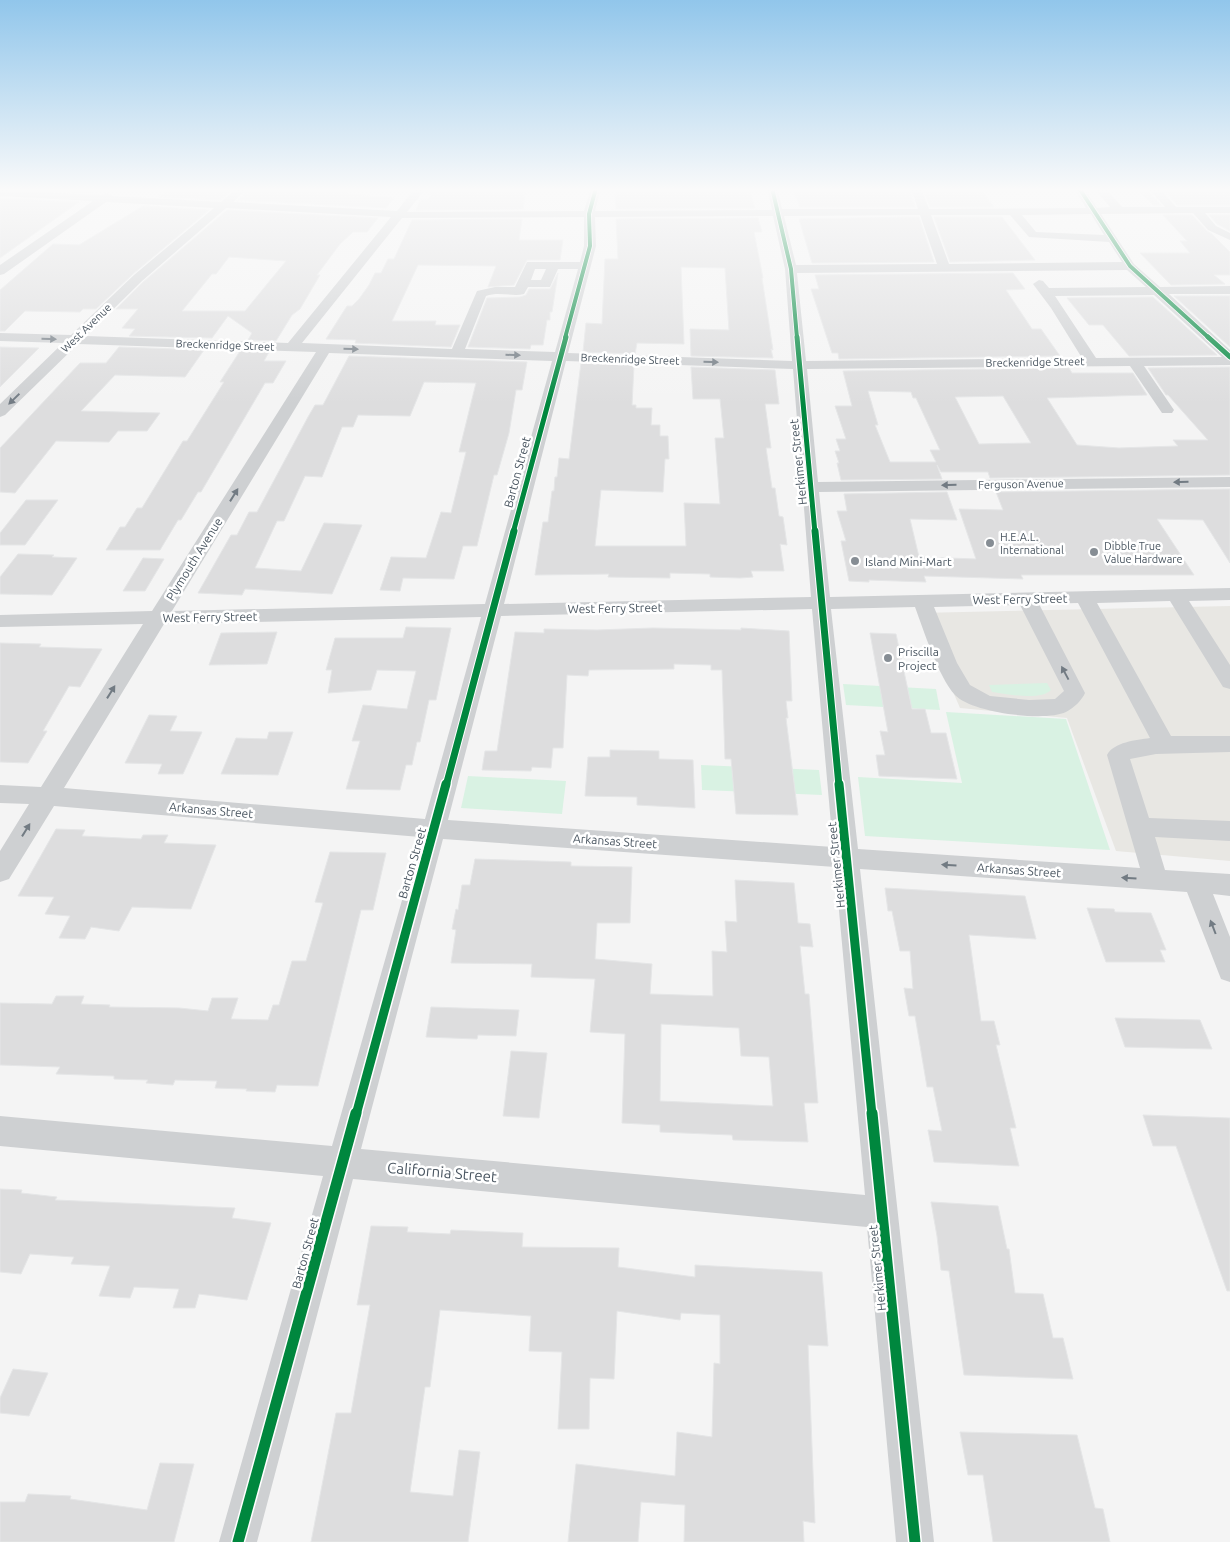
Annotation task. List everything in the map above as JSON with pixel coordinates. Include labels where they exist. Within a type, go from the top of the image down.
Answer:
[{"type":"street","points":[[0,271],[16,260]]},
{"type":"street","name":"West Avenue","points":[[0,412],[138,278],[159,260]]},
{"type":"street","points":[[292,347],[363,260]]},
{"type":"street","name":"Barton Street","points":[[238,1542],[434,829],[587,260]]},
{"type":"street","name":"Herkimer Street","points":[[790,260],[846,858],[915,1542]]},
{"type":"street","points":[[941,260],[944,268]]},
{"type":"street","points":[[1126,260],[1130,266],[1230,357]]},
{"type":"street","points":[[457,353],[481,294],[486,291],[520,292],[531,265],[585,266]]},
{"type":"street","points":[[524,282],[546,284],[553,265]]},
{"type":"street","points":[[792,269],[1130,266]]},
{"type":"street","points":[[1026,267],[1048,294],[1091,362]]},
{"type":"street","points":[[1036,279],[1142,277]]},
{"type":"street","points":[[1048,294],[1230,290]]},
{"type":"street","name":"Breckenridge Street","points":[[0,337],[799,365],[1230,361]]},
{"type":"street","name":"Plymouth Avenue","points":[[0,872],[325,348]]},
{"type":"street","points":[[1134,361],[1167,410]]},
{"type":"street","name":"Ferguson Avenue","points":[[812,487],[1230,482]]},
{"type":"street","name":"West Ferry Street","points":[[0,621],[1230,594]]},
{"type":"street","points":[[1176,595],[1230,682]]},
{"type":"street","points":[[1084,597],[1165,745]]},
{"type":"street","points":[[922,601],[952,672],[972,681],[984,693],[997,697],[1049,698],[1056,694],[1056,688],[1027,627],[1037,620],[1026,598]]},
{"type":"street","points":[[1156,880],[1118,756],[1125,751],[1165,745],[1230,744]]},
{"type":"street","name":"Arkansas Street","points":[[0,794],[47,796],[434,829],[1230,886]]},
{"type":"street","points":[[1139,827],[1230,831]]},
{"type":"street","points":[[1196,883],[1230,970]]},
{"type":"street","name":"California Street","points":[[0,1132],[883,1213]]},
{"type":"shaded area","points":[[1230,606],[1230,861],[1116,851],[1067,718],[960,708],[919,613]]},
{"type":"green space","points":[[1047,683],[1051,690],[1032,696],[992,692],[989,685]]},
{"type":"green space","points":[[843,684],[936,689],[940,710],[846,705]]},
{"type":"green space","points":[[946,712],[1066,719],[1110,850],[865,836],[858,777],[962,783]]},
{"type":"green space","points":[[701,765],[819,770],[822,795],[702,790]]},
{"type":"green space","points":[[468,776],[566,781],[562,814],[461,808]]},
{"type":"building","points":[[35,260],[150,260],[96,309],[83,309],[80,312],[25,311],[5,331],[0,331],[0,290]]},
{"type":"building","points":[[169,260],[227,260],[216,274],[212,274],[182,311],[245,311],[286,261],[271,260],[328,260],[317,275],[320,275],[300,309],[292,315],[276,341],[248,340],[252,333],[228,316],[212,338],[129,336],[135,329],[122,328],[138,309],[116,309]]},
{"type":"building","points":[[388,260],[560,260],[527,260],[514,285],[488,287],[496,266],[418,265],[392,321],[436,321],[435,325],[460,325],[451,347],[355,343],[356,340],[326,339],[347,306],[352,306],[359,299],[375,273],[381,273]]},
{"type":"building","points":[[605,260],[759,260],[773,358],[691,356],[690,329],[729,330],[725,268],[681,267],[684,344],[637,343],[635,354],[583,352],[586,323],[602,324]]},
{"type":"building","points":[[811,260],[933,260],[934,262],[812,263]]},
{"type":"building","points":[[949,260],[1035,260],[950,262]]},
{"type":"building","points":[[1147,260],[1230,260],[1230,275],[1214,275],[1225,284],[1171,285]]},
{"type":"building","points":[[558,273],[552,312],[550,312],[550,320],[547,320],[543,345],[531,345],[530,349],[468,347],[487,298],[520,297],[526,295],[529,289],[550,289]]},
{"type":"building","points":[[1013,273],[1025,289],[1006,290],[1032,329],[1041,329],[1060,356],[839,359],[838,353],[832,353],[811,289],[819,289],[815,275]]},
{"type":"building","points":[[1174,296],[1230,296],[1230,347]]},
{"type":"building","points":[[1153,297],[1217,355],[1129,356],[1103,325],[1089,325],[1067,298]]},
{"type":"building","points":[[0,347],[39,348],[0,387]]},
{"type":"building","points":[[119,347],[204,350],[185,377],[115,375],[81,411],[160,413],[147,431],[118,431],[109,442],[56,441],[15,493],[0,492],[0,448],[80,363],[106,363]]},
{"type":"building","points":[[240,351],[269,352],[264,361],[286,361],[273,383],[265,383],[201,492],[198,492],[181,520],[178,520],[160,550],[106,550],[120,527],[125,527],[137,508],[142,508],[183,441],[187,441],[224,382],[220,382]]},
{"type":"building","points":[[349,356],[527,362],[522,390],[516,390],[509,433],[497,475],[494,475],[477,546],[463,546],[454,579],[403,578],[400,591],[380,590],[391,557],[426,558],[441,512],[451,513],[466,452],[459,452],[476,383],[424,382],[410,416],[358,415],[353,427],[342,427],[322,477],[305,476],[284,521],[277,521],[255,568],[301,571],[324,523],[362,525],[332,594],[245,589],[242,595],[198,593],[231,535],[237,535],[249,512],[257,512],[315,405],[323,405]]},
{"type":"building","points":[[581,363],[634,365],[632,405],[636,405],[636,408],[652,408],[651,425],[660,425],[660,436],[668,436],[669,459],[665,459],[663,492],[601,490],[595,546],[686,546],[684,503],[720,504],[715,438],[724,438],[720,399],[693,399],[691,367],[775,370],[779,404],[765,404],[771,448],[766,448],[772,488],[775,488],[779,516],[783,517],[787,545],[780,544],[784,571],[751,571],[753,577],[740,578],[710,577],[710,574],[670,573],[670,578],[608,577],[609,574],[535,575],[543,522],[548,522],[559,458],[569,459]]},
{"type":"building","points":[[1230,367],[1230,475],[990,478],[988,472],[941,472],[937,465],[942,479],[841,480],[835,451],[840,451],[836,439],[846,439],[835,406],[852,406],[843,371],[1069,368],[1072,373],[1133,373],[1147,395],[1047,398],[1077,445],[1119,448],[1178,446],[1173,440],[1208,440],[1166,395],[1148,368]],"holes":[[[868,391],[911,392],[913,398],[916,398],[940,450],[930,450],[936,462],[890,462],[875,425],[878,425]],[[1003,396],[1031,443],[979,444],[955,397]]]},
{"type":"building","points":[[1230,489],[1230,563],[1203,520],[1157,519],[1194,575],[1021,575],[1023,579],[924,576],[926,582],[849,581],[841,541],[846,541],[837,511],[847,511],[844,494],[947,492],[957,520],[910,519],[919,557],[976,559],[959,509],[1003,510],[996,492]]},
{"type":"building","points":[[26,500],[58,500],[25,545],[0,545],[0,533]]},
{"type":"building","points":[[18,554],[77,558],[52,595],[0,594],[0,577]]},
{"type":"building","points":[[143,558],[164,559],[145,591],[123,591]]},
{"type":"building","points":[[406,627],[451,628],[436,700],[429,700],[420,742],[417,742],[412,765],[406,765],[400,790],[346,789],[360,741],[352,741],[363,705],[407,709],[416,671],[377,670],[371,690],[328,693],[332,670],[326,670],[335,638],[403,638]]},
{"type":"building","points":[[653,628],[741,630],[741,628],[789,631],[792,701],[786,701],[788,718],[786,718],[798,815],[736,814],[731,759],[725,759],[722,670],[711,670],[711,665],[674,664],[674,669],[589,670],[588,676],[567,675],[563,748],[553,748],[551,768],[532,767],[531,771],[482,770],[485,751],[497,751],[515,632],[544,633],[544,629]]},
{"type":"building","points":[[277,632],[267,664],[209,665],[221,633]]},
{"type":"building","points":[[870,633],[896,634],[912,709],[925,709],[931,733],[946,733],[957,779],[879,776],[876,755],[885,755],[880,731],[888,732]]},
{"type":"building","points":[[0,643],[41,644],[39,647],[102,649],[80,687],[69,686],[43,731],[47,731],[28,763],[0,762]]},
{"type":"building","points":[[149,715],[177,716],[170,731],[202,732],[183,774],[158,774],[162,764],[125,763]]},
{"type":"building","points":[[269,732],[293,732],[278,775],[221,774],[236,738],[267,739]]},
{"type":"building","points":[[610,750],[659,751],[659,759],[693,760],[695,808],[637,805],[637,797],[585,796],[588,757],[610,757]]},
{"type":"building","points":[[56,829],[85,830],[82,836],[141,839],[143,835],[168,835],[164,843],[216,845],[191,909],[132,907],[119,931],[91,927],[85,939],[59,938],[70,916],[45,914],[54,897],[18,896]]},
{"type":"building","points":[[330,852],[386,853],[373,910],[361,910],[318,1086],[277,1085],[275,1092],[246,1091],[247,1089],[215,1088],[217,1081],[175,1080],[173,1085],[146,1083],[148,1080],[114,1079],[114,1076],[56,1074],[60,1067],[0,1065],[0,1003],[52,1004],[56,996],[84,996],[81,1004],[208,1011],[212,998],[238,998],[231,1019],[268,1020],[273,1005],[279,1005],[292,961],[306,961],[323,903],[315,902]]},
{"type":"building","points":[[475,859],[571,862],[571,866],[632,867],[630,923],[597,923],[595,959],[652,964],[650,994],[713,996],[712,951],[727,952],[725,921],[737,922],[735,880],[794,883],[798,923],[810,924],[813,947],[800,946],[805,994],[809,994],[818,1103],[804,1103],[808,1142],[733,1140],[732,1135],[660,1132],[660,1125],[622,1123],[625,1034],[590,1032],[595,979],[531,977],[532,964],[451,963],[456,930],[452,929],[456,909],[458,910],[462,885],[470,885]],"holes":[[[661,1024],[739,1028],[741,1056],[769,1057],[773,1106],[660,1101]]]},
{"type":"building","points":[[885,888],[1025,896],[1036,939],[969,935],[981,1021],[994,1021],[1000,1045],[996,1045],[1016,1128],[1010,1128],[1019,1166],[934,1162],[928,1130],[942,1131],[933,1087],[927,1087],[915,1016],[909,1016],[904,988],[913,989],[910,951],[900,951],[892,911],[888,911]]},
{"type":"building","points":[[1087,908],[1114,909],[1115,912],[1151,913],[1166,950],[1160,950],[1165,962],[1106,962]]},
{"type":"building","points":[[431,1007],[519,1010],[516,1036],[478,1035],[477,1039],[426,1037]]},
{"type":"building","points":[[1115,1018],[1200,1020],[1212,1049],[1125,1047]]},
{"type":"building","points":[[511,1051],[547,1053],[539,1118],[503,1116]]},
{"type":"building","points":[[1143,1115],[1230,1118],[1230,1291],[1227,1291],[1176,1146],[1153,1146]]},
{"type":"building","points":[[0,1189],[22,1190],[21,1193],[57,1197],[55,1200],[235,1208],[232,1218],[271,1223],[247,1300],[199,1294],[195,1308],[173,1308],[179,1289],[134,1287],[130,1298],[99,1296],[110,1266],[71,1264],[74,1257],[30,1254],[21,1274],[0,1272]]},
{"type":"building","points":[[931,1202],[998,1206],[1007,1249],[1009,1249],[1015,1293],[1043,1294],[1053,1338],[1063,1338],[1073,1379],[964,1375],[949,1271],[941,1270]]},
{"type":"building","points":[[371,1226],[408,1227],[407,1232],[450,1234],[451,1230],[523,1233],[522,1247],[619,1248],[618,1267],[695,1277],[695,1265],[822,1272],[828,1346],[808,1345],[815,1523],[803,1521],[804,1542],[684,1542],[685,1505],[641,1502],[638,1542],[568,1542],[576,1464],[675,1476],[677,1432],[712,1437],[714,1363],[720,1364],[720,1315],[681,1313],[680,1320],[617,1311],[614,1379],[590,1378],[589,1429],[558,1429],[562,1352],[529,1351],[531,1316],[440,1310],[430,1387],[425,1387],[410,1492],[453,1496],[459,1450],[480,1452],[468,1542],[311,1542],[336,1413],[351,1413],[370,1305],[357,1305]]},
{"type":"building","points":[[13,1369],[48,1373],[29,1416],[0,1413],[0,1398]]},
{"type":"building","points":[[960,1432],[1077,1435],[1095,1508],[1103,1509],[1110,1542],[993,1542],[983,1475],[968,1475]]},
{"type":"building","points":[[160,1463],[194,1464],[174,1542],[0,1542],[0,1502],[25,1502],[28,1494],[71,1496],[70,1499],[147,1510]]},
{"type":"cycle path","points":[[238,1542],[434,829],[586,260]]},
{"type":"cycle path","points":[[789,260],[821,603],[915,1542]]},
{"type":"cycle path","points":[[1126,260],[1130,266],[1230,357]]},
{"type":"place","name":"H.E.A.L. International","points":[[990,543]]},
{"type":"place","name":"Dibble True Value Hardware","points":[[1094,552]]},
{"type":"place","name":"Island Mini-Mart","points":[[855,561]]},
{"type":"place","name":"Priscilla Project","points":[[888,658]]}]
